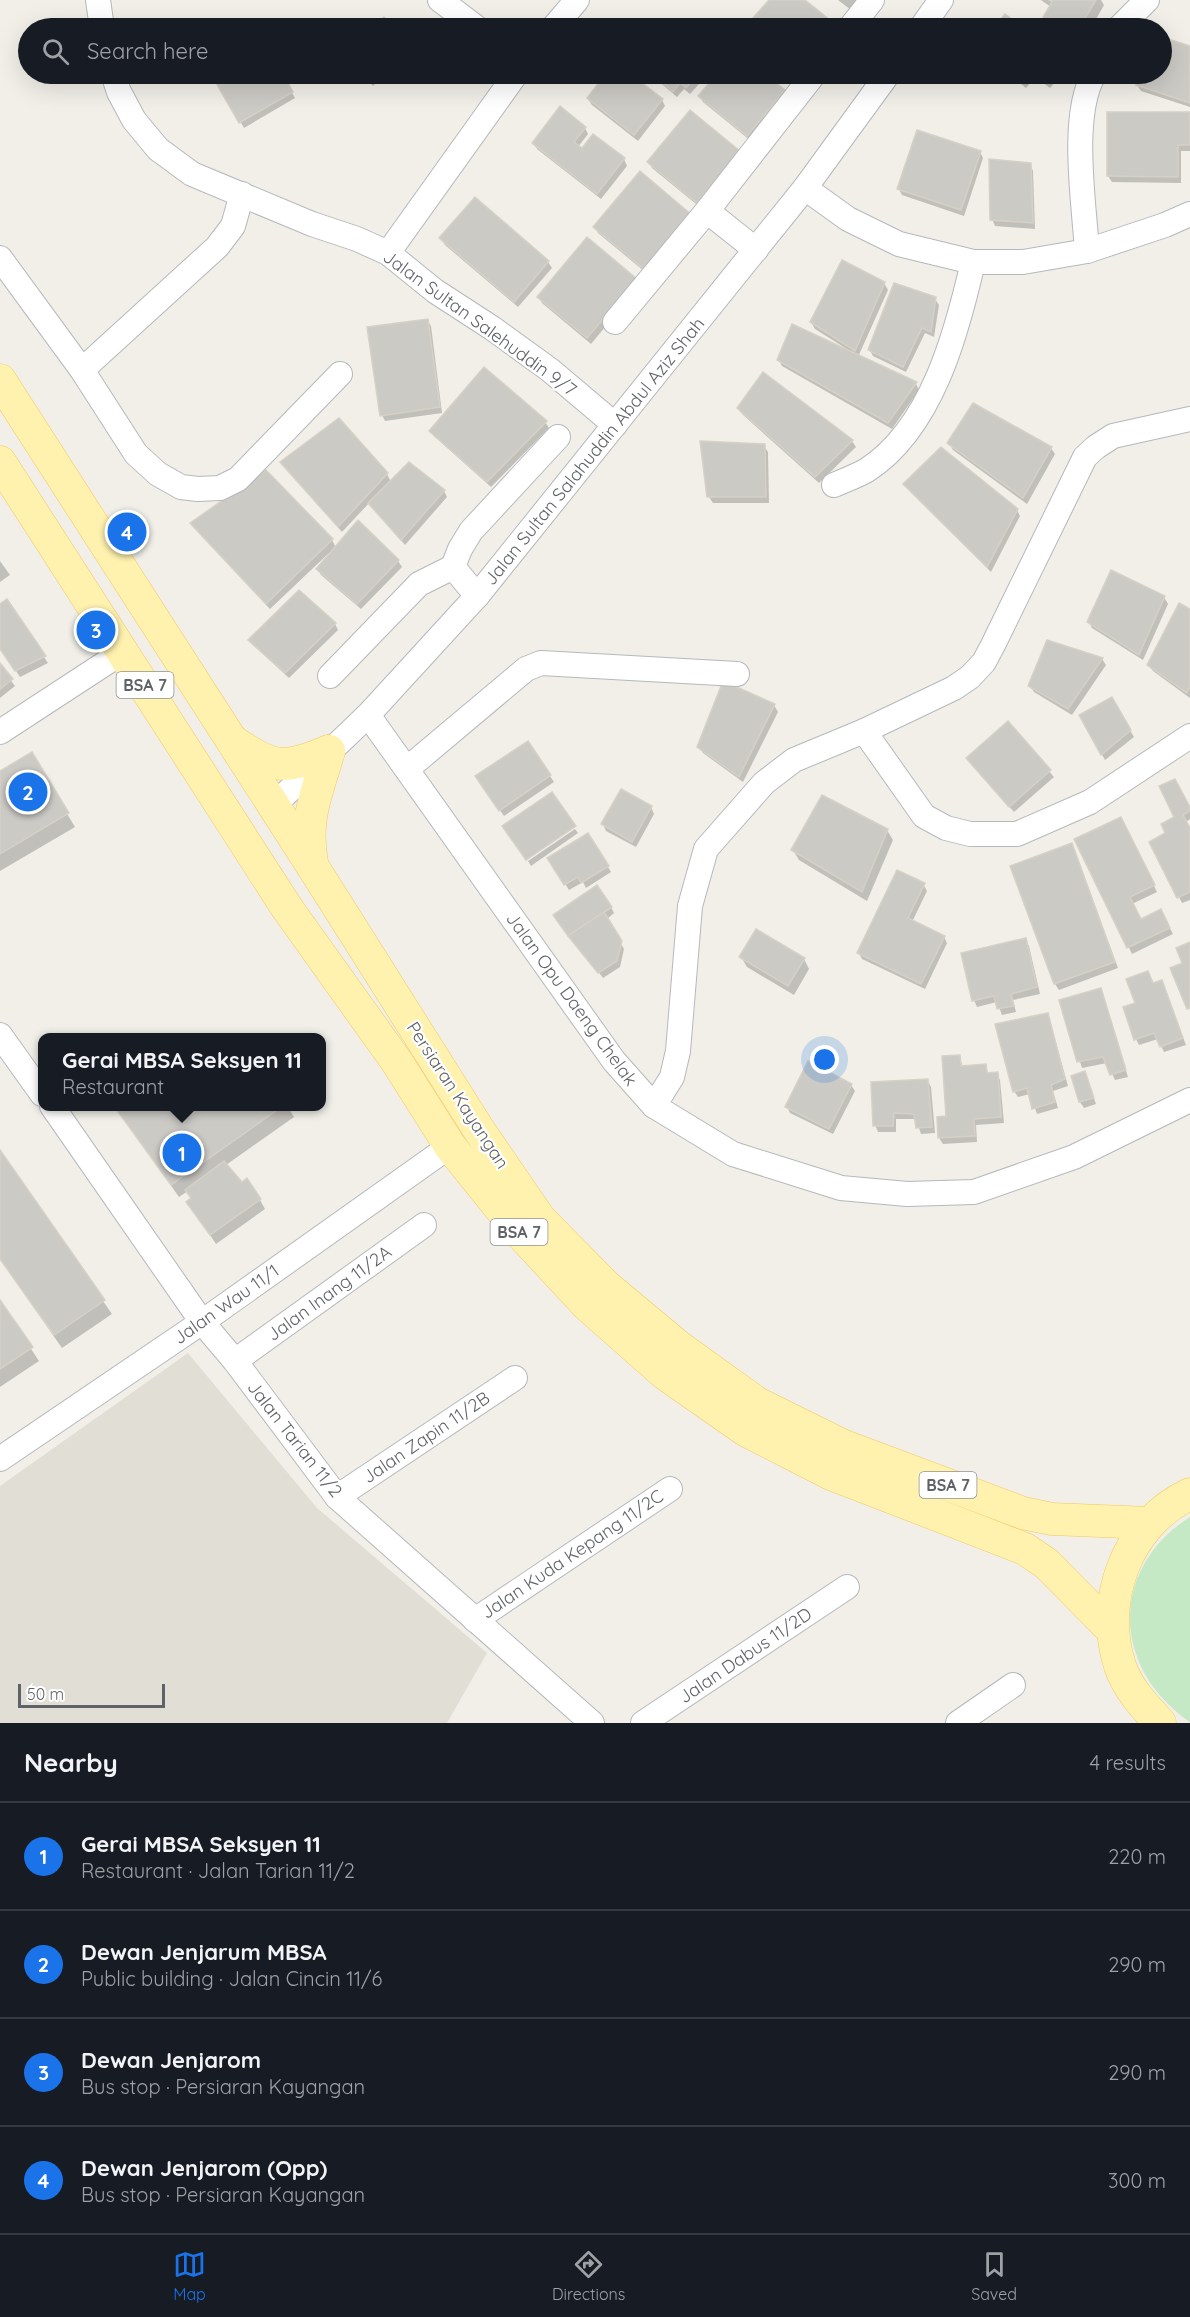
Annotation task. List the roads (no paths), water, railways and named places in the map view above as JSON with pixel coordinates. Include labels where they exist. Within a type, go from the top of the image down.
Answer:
[{"type":"main road","name":"Persiaran Kayangan","points":[[0,380],[479,1130],[540,1219],[606,1286],[679,1347],[757,1403],[844,1446],[1023,1513],[1052,1519],[1149,1523]]},
{"type":"main road","name":"Persiaran Kayangan","points":[[0,462],[287,909],[397,1062],[450,1146],[520,1233],[588,1306],[665,1374],[745,1430],[831,1474],[1025,1550],[1047,1564],[1113,1631]]},
{"type":"main road","points":[[231,740],[257,758],[276,765],[297,764],[330,751]]},
{"type":"main road","points":[[313,867],[309,844],[310,813],[330,751]]},
{"type":"main road","points":[[273,806],[266,820],[264,840],[287,909]]},
{"type":"main road","points":[[1160,1723],[1138,1701],[1121,1668],[1113,1631],[1114,1592],[1127,1555],[1149,1523],[1178,1499],[1190,1494]]},
{"type":"street","points":[[98,0],[101,18]]},
{"type":"street","points":[[440,0],[464,18]]},
{"type":"street","points":[[562,18],[577,0]]},
{"type":"street","points":[[858,18],[872,0]]},
{"type":"street","points":[[928,18],[942,0]]},
{"type":"street","points":[[1129,18],[1147,0]]},
{"type":"street","name":"Jalan Sultan Salehuddin 9/7","points":[[116,84],[134,120],[158,149],[192,174],[388,253],[435,291],[550,370],[615,425]]},
{"type":"street","points":[[388,253],[509,84]]},
{"type":"street","points":[[615,322],[707,211],[806,84]]},
{"type":"street","name":"Jalan Sultan Salahuddin Abdul Aziz Shah","points":[[273,806],[368,715],[477,596],[805,188],[881,84]]},
{"type":"street","points":[[1087,251],[1081,108],[1090,84]]},
{"type":"street","points":[[805,188],[840,214],[899,243],[973,262],[1023,262],[1087,251],[1165,225],[1190,214]]},
{"type":"street","points":[[82,370],[217,247],[233,226],[242,195]]},
{"type":"street","points":[[707,211],[756,250]]},
{"type":"street","points":[[0,258],[82,370],[136,454],[158,474],[181,487],[220,488],[238,479],[340,374]]},
{"type":"street","points":[[834,485],[867,471],[895,447],[917,415],[941,373],[960,316],[973,262]]},
{"type":"street","points":[[654,1106],[672,1077],[678,1051],[690,906],[706,849],[764,783],[794,760],[864,731],[954,688],[970,677],[984,662],[1085,458],[1096,447],[1113,436],[1190,419]]},
{"type":"street","points":[[330,676],[419,584],[453,567],[471,531],[558,437]]},
{"type":"street","points":[[453,567],[477,596]]},
{"type":"street","points":[[0,732],[123,651]]},
{"type":"street","points":[[407,769],[526,669],[541,663],[737,674]]},
{"type":"street","name":"Jalan Opu Daeng Chelak","points":[[368,715],[614,1061],[654,1106],[733,1154],[841,1188],[907,1194],[974,1192],[1074,1156],[1190,1100]]},
{"type":"street","points":[[864,731],[924,816],[946,828],[970,834],[1017,834],[1090,802],[1190,736]]},
{"type":"street","points":[[0,1035],[38,1088]]},
{"type":"street","name":"Jalan Tarian 11/2","points":[[55,1111],[202,1323],[235,1361],[337,1497],[592,1723]]},
{"type":"street","name":"Jalan Wau 11/1","points":[[0,1459],[202,1323],[450,1146]]},
{"type":"street","name":"Jalan Inang 11/2A","points":[[235,1361],[424,1225]]},
{"type":"street","name":"Jalan Zapin 11/2B","points":[[337,1497],[514,1378]]},
{"type":"street","name":"Jalan Kuda Kepang 11/2C","points":[[475,1620],[670,1489]]},
{"type":"street","name":"Jalan Dabus 11/2D","points":[[643,1723],[846,1587]]},
{"type":"street","points":[[958,1723],[1013,1684]]},
{"type":"place","name":"Dewan Jenjarom (Opp)","points":[[127,532]]},
{"type":"place","name":"Dewan Jenjarom","points":[[96,630]]},
{"type":"place","name":"Dewan Jenjarum MBSA","points":[[28,792]]},
{"type":"place","name":"Gerai MBSA Seksyen 11","points":[[182,1153]]}]
